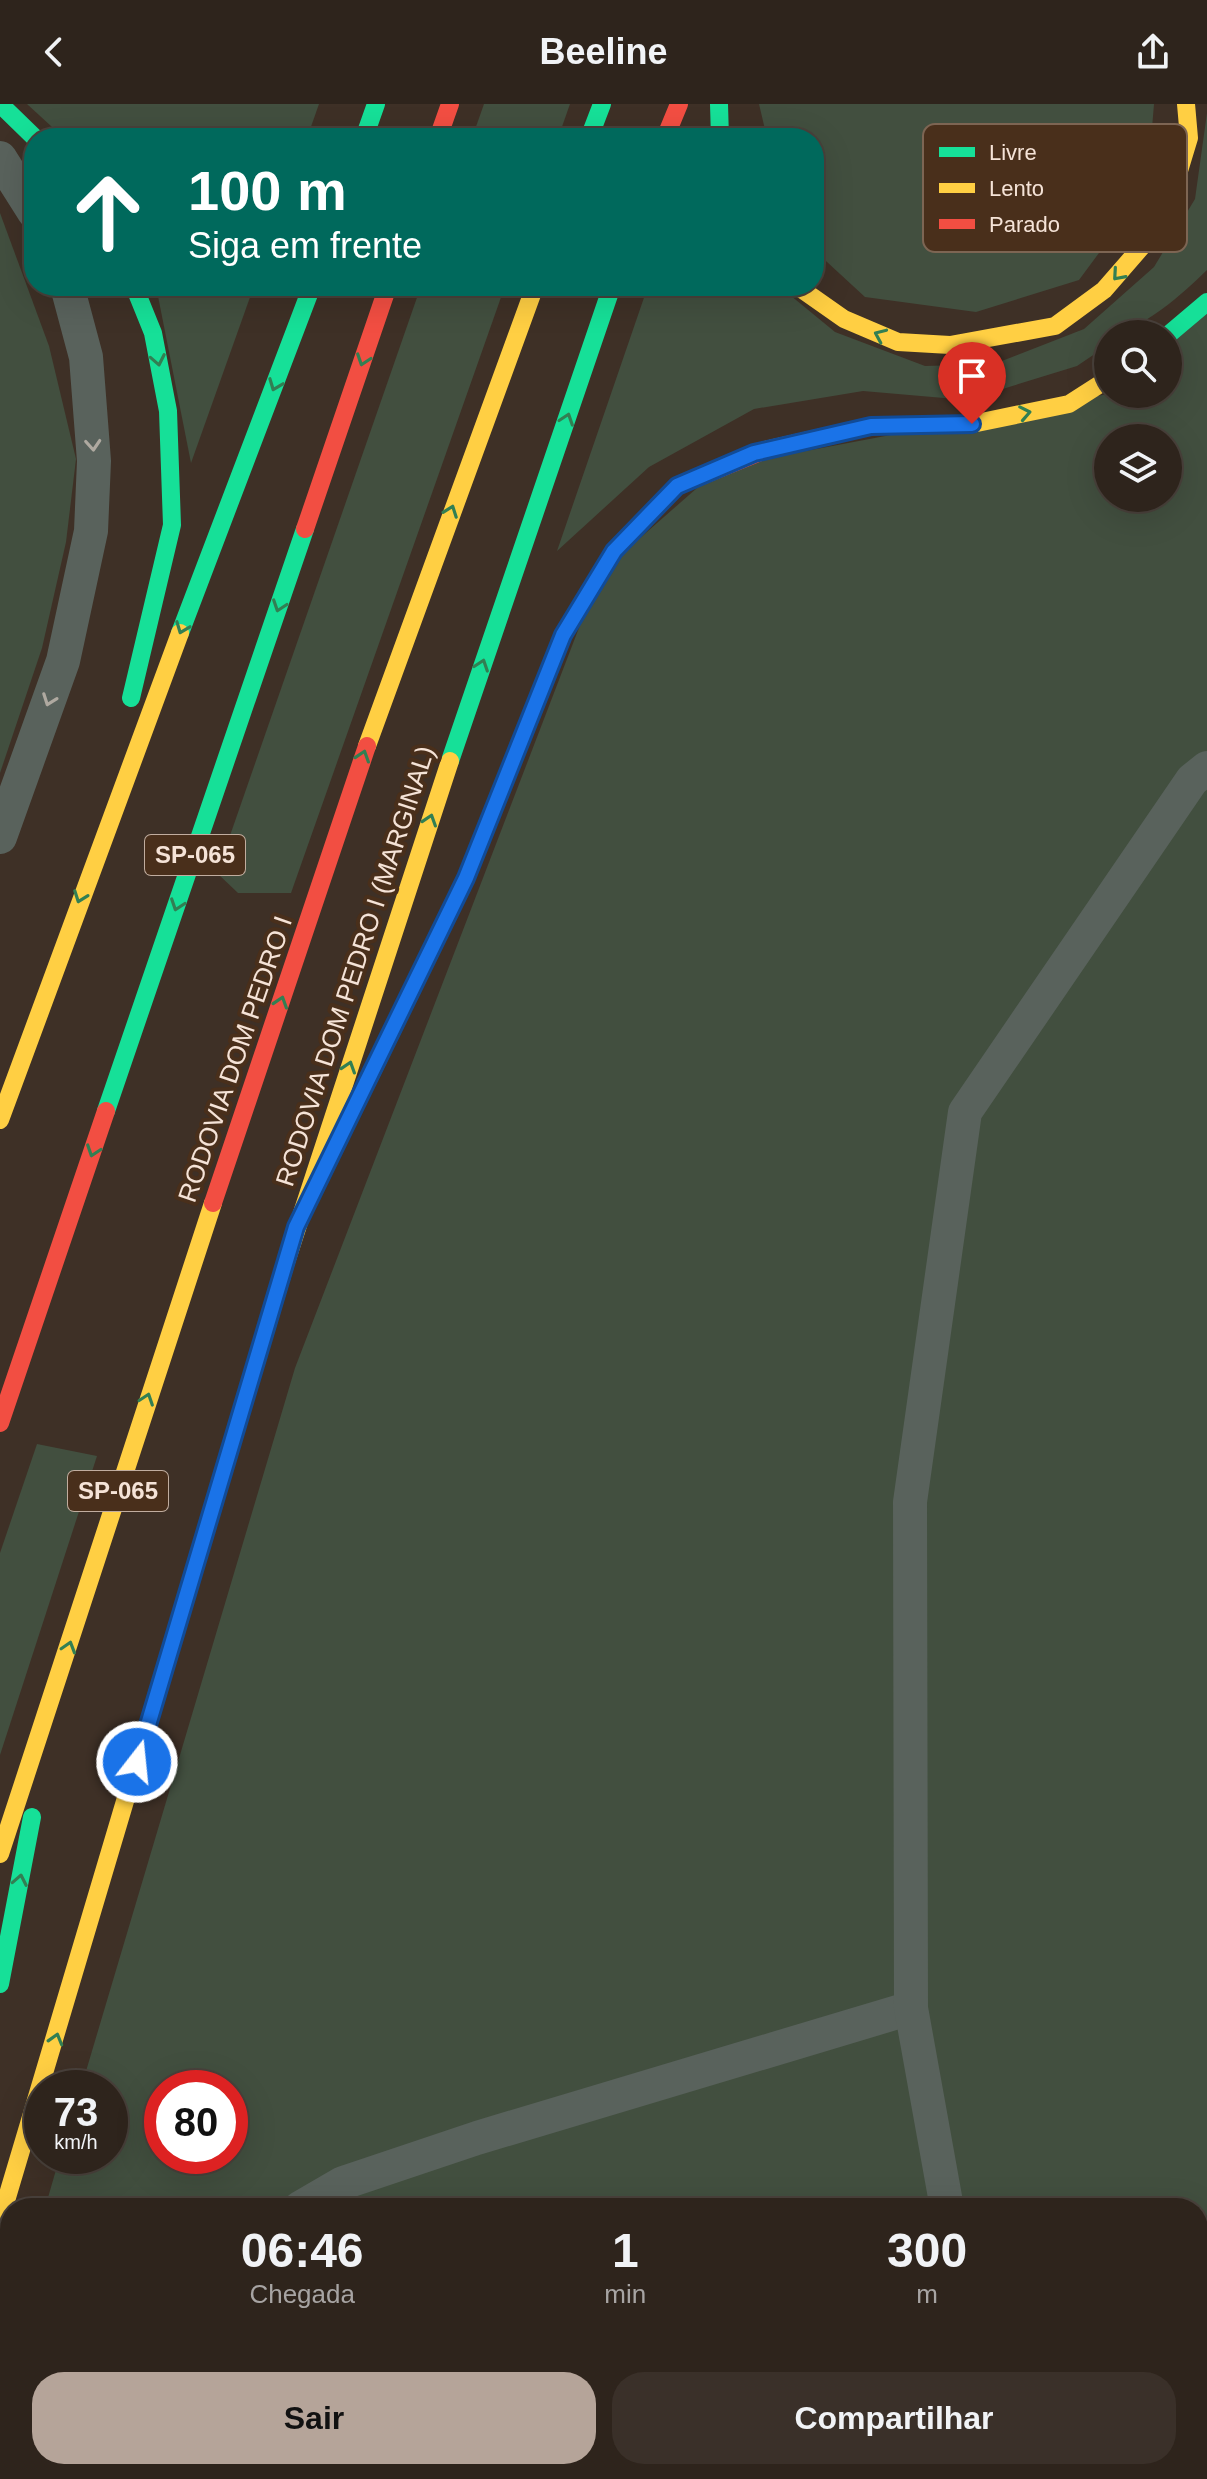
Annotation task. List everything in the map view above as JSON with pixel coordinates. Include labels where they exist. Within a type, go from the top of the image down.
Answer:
[{"type":"highway","points":[[0,104],[25,128]]},
{"type":"highway","points":[[368,128],[376,104]]},
{"type":"highway","points":[[442,128],[450,104]]},
{"type":"highway","points":[[593,128],[602,104]]},
{"type":"highway","points":[[669,128],[679,104]]},
{"type":"highway","points":[[719,104],[720,128]]},
{"type":"highway","points":[[1186,104],[1187,145]]},
{"type":"highway","points":[[811,296],[844,319],[898,342],[950,345],[1055,326],[1104,290],[1137,252]]},
{"type":"highway","points":[[93,863],[172,525],[168,411],[153,333],[138,296]]},
{"type":"highway","points":[[0,1120],[93,863],[308,296]]},
{"type":"highway","name":"SP-065","points":[[0,1423],[385,296]]},
{"type":"highway","name":"RODOVIA DOM PEDRO I","points":[[0,1854],[56,1690],[141,1419],[389,680],[531,296]]},
{"type":"highway","name":"RODOVIA DOM PEDRO I (MARGINAL)","points":[[7,2198],[296,1227],[452,753],[609,296]]},
{"type":"highway","points":[[1182,323],[1207,302]]},
{"type":"highway","points":[[296,1227],[466,878],[563,635],[614,551],[677,486],[754,453],[871,426],[972,424],[1069,404],[1094,388]]},
{"type":"highway","points":[[0,1984],[56,1690]]},
{"type":"street","points":[[0,158],[24,196]]},
{"type":"street","points":[[0,837],[63,661],[91,531],[94,461],[86,357],[70,296]]},
{"type":"street","points":[[945,2198],[911,2008],[910,1502],[965,1112],[1192,780],[1207,768]]},
{"type":"street","points":[[317,2198],[343,2183],[477,2138],[911,2008]]},
{"type":"green space","points":[[27,104],[319,104],[311,128],[53,128]]},
{"type":"green space","points":[[484,104],[570,104],[562,128],[476,128]]},
{"type":"green space","points":[[759,104],[1154,104],[1152,124],[923,124],[923,252],[1100,252],[1079,280],[976,312],[865,297],[824,259],[824,128],[765,128]]},
{"type":"green space","points":[[1207,113],[1207,270],[1147,320],[1094,320],[1154,267],[1163,252],[1187,252],[1187,212],[1195,199]]},
{"type":"green space","points":[[0,213],[24,278],[24,296],[31,296],[49,346],[76,459],[66,542],[42,648],[0,773]]},
{"type":"green space","points":[[158,296],[250,296],[191,463]]},
{"type":"green space","points":[[418,296],[501,296],[291,893],[238,893],[217,873]]},
{"type":"green space","points":[[645,296],[791,296],[835,332],[925,366],[994,364],[1084,329],[1094,320],[1094,354],[1077,366],[967,400],[863,391],[754,409],[649,467],[557,551]]},
{"type":"green space","points":[[1207,302],[1207,2198],[48,2198],[55,2174],[128,2174],[128,2070],[86,2070],[295,1368],[600,573],[721,467],[1094,397],[1094,408],[1182,408],[1182,323]]},
{"type":"green space","points":[[37,1444],[97,1456],[0,1755],[0,1553]]},
{"type":"traffic: fast","points":[[0,104],[25,128]]},
{"type":"traffic: fast","points":[[368,128],[376,104]]},
{"type":"traffic: fast","points":[[593,128],[602,104]]},
{"type":"traffic: fast","points":[[719,104],[720,128]]},
{"type":"traffic: fast","points":[[131,698],[172,525],[168,411],[153,333],[138,296]]},
{"type":"traffic: fast","points":[[180,633],[308,296]]},
{"type":"traffic: fast","points":[[450,761],[609,296]]},
{"type":"traffic: fast","points":[[1182,323],[1207,302]]},
{"type":"traffic: fast","points":[[106,1111],[305,529]]},
{"type":"traffic: fast","points":[[369,1078],[466,878],[563,635],[577,612]]},
{"type":"traffic: fast","points":[[145,1734],[286,1262]]},
{"type":"traffic: fast","points":[[0,1984],[32,1817]]},
{"type":"traffic: slow","points":[[1186,104],[1187,145]]},
{"type":"traffic: slow","points":[[811,296],[844,319],[898,342],[950,345],[1055,326],[1104,290],[1137,252]]},
{"type":"traffic: slow","points":[[367,746],[531,296]]},
{"type":"traffic: slow","points":[[765,450],[871,426],[972,424],[1069,404],[1094,388]]},
{"type":"traffic: slow","points":[[0,1120],[180,633]]},
{"type":"traffic: slow","points":[[286,1262],[450,761]]},
{"type":"traffic: slow","points":[[0,1854],[213,1203]]},
{"type":"traffic: slow","points":[[7,2198],[145,1734]]},
{"type":"traffic: jam","points":[[442,128],[450,104]]},
{"type":"traffic: jam","points":[[669,128],[679,104]]},
{"type":"traffic: jam","points":[[305,529],[385,296]]},
{"type":"traffic: jam","points":[[577,612],[614,551],[677,486],[765,450]]},
{"type":"traffic: jam","points":[[213,1203],[367,746]]},
{"type":"traffic: jam","points":[[0,1423],[106,1111]]},
{"type":"route","points":[[137,1762],[296,1227],[466,878],[563,635],[614,551],[677,486],[754,453],[871,426],[972,424]]}]
